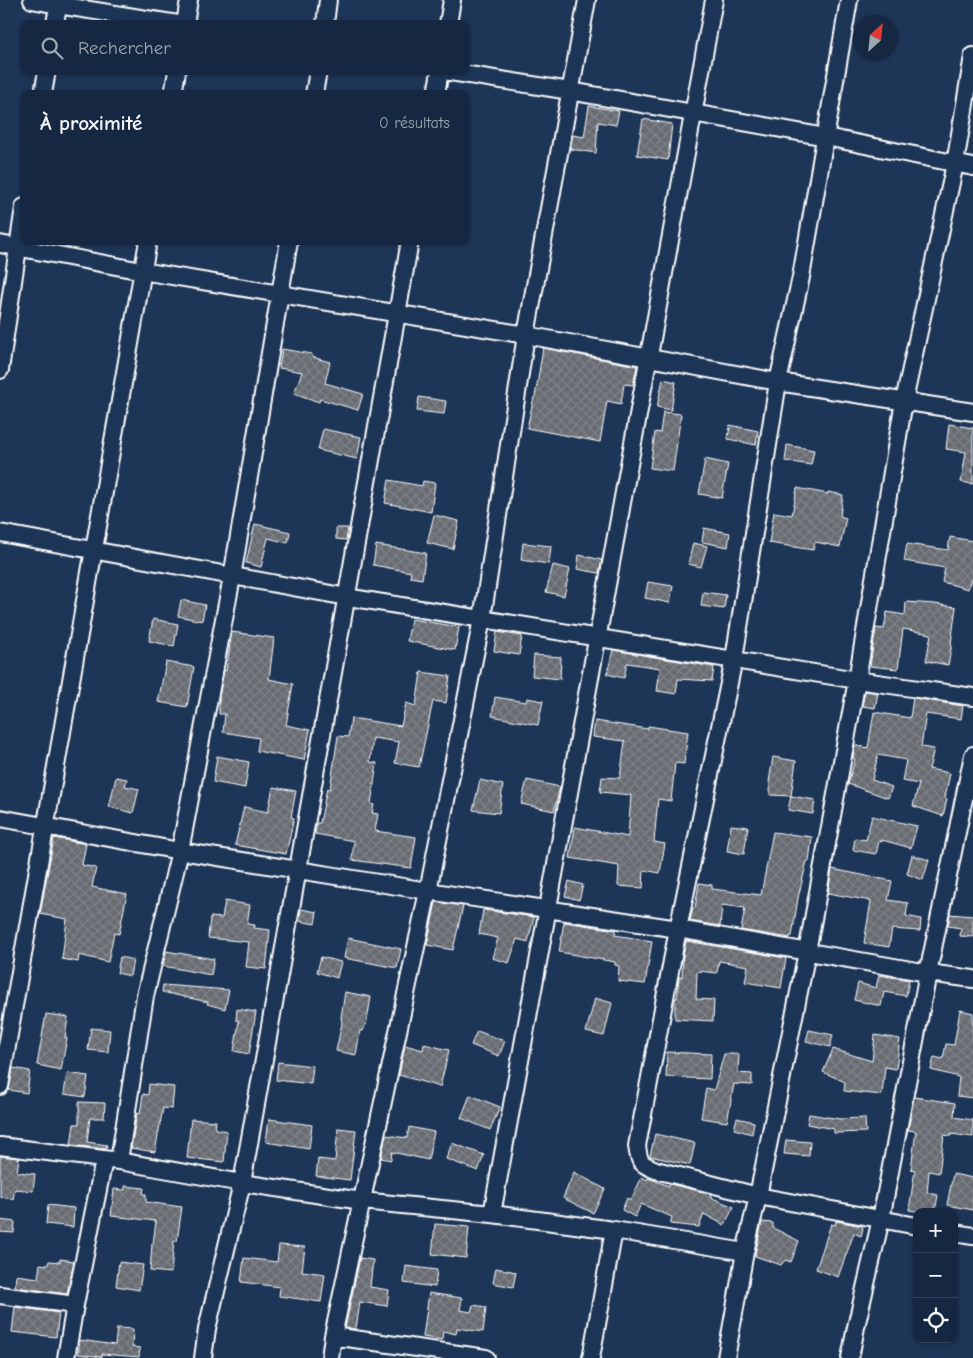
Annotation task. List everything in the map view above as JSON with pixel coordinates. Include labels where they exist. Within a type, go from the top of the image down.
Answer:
[{"type":"street","points":[[32,0],[155,20]]},
{"type":"street","points":[[186,20],[189,0]]},
{"type":"street","points":[[326,20],[328,0]]},
{"type":"street","points":[[449,20],[452,0]]},
{"type":"street","points":[[330,1358],[333,1336],[428,891],[482,618],[526,335],[587,0]]},
{"type":"street","points":[[492,1214],[714,0]]},
{"type":"street","points":[[849,0],[801,277],[778,382],[734,659],[678,929],[637,1146],[638,1159],[646,1166],[656,1170],[758,1196],[913,1225]]},
{"type":"street","points":[[56,20],[58,3]]},
{"type":"street","points":[[726,1358],[807,952],[857,680],[904,401],[955,164],[973,56]]},
{"type":"street","points":[[44,90],[46,75]]},
{"type":"street","points":[[174,90],[176,75]]},
{"type":"street","points":[[315,90],[317,75]]},
{"type":"street","points":[[437,90],[441,75]]},
{"type":"street","points":[[468,75],[826,136],[973,167]]},
{"type":"street","points":[[0,370],[20,230]]},
{"type":"street","points":[[0,244],[526,335],[778,382],[973,412]]},
{"type":"street","points":[[0,1086],[147,245]]},
{"type":"street","points":[[66,1358],[75,1305],[111,1160],[145,996],[180,851],[232,577],[288,245]]},
{"type":"street","points":[[203,1358],[213,1302],[242,1183],[409,245]]},
{"type":"street","points":[[0,533],[347,597],[857,680],[973,697]]},
{"type":"street","points":[[850,1358],[881,1219],[928,972],[973,755]]},
{"type":"street","points":[[0,818],[180,851],[678,929],[973,979]]},
{"type":"street","points":[[0,1146],[111,1160],[242,1183],[362,1201],[492,1214],[614,1230],[746,1252]]},
{"type":"street","points":[[591,1358],[614,1230]]},
{"type":"street","points":[[958,1234],[973,1236]]},
{"type":"street","points":[[0,1295],[75,1305]]},
{"type":"street","points":[[333,1336],[486,1358]]},
{"type":"building","points":[[589,106],[619,111],[616,125],[598,122],[596,153],[570,149],[573,135],[584,137]]},
{"type":"building","points":[[643,119],[672,124],[668,160],[637,155]]},
{"type":"building","points":[[543,348],[637,366],[633,385],[624,384],[621,404],[607,401],[600,442],[527,428],[535,397]]},
{"type":"building","points":[[282,349],[312,354],[312,357],[330,362],[325,383],[363,394],[358,410],[320,399],[319,402],[294,393],[302,372],[279,368]]},
{"type":"building","points":[[663,379],[676,382],[671,410],[657,407]]},
{"type":"building","points":[[419,397],[446,401],[444,414],[417,411]]},
{"type":"building","points":[[663,412],[681,414],[673,471],[650,468],[655,432],[660,433]]},
{"type":"building","points":[[949,424],[973,428],[973,484],[961,482],[966,452],[946,449]]},
{"type":"building","points":[[730,425],[758,431],[756,445],[728,439]]},
{"type":"building","points":[[323,429],[361,437],[357,459],[318,450]]},
{"type":"building","points":[[787,445],[814,450],[811,465],[785,461]]},
{"type":"building","points":[[705,459],[728,464],[722,498],[699,494]]},
{"type":"building","points":[[389,480],[422,486],[423,481],[435,483],[431,512],[385,503]]},
{"type":"building","points":[[797,488],[843,495],[840,516],[846,518],[840,547],[815,542],[813,550],[769,543],[774,512],[792,515]]},
{"type":"building","points":[[434,515],[459,521],[453,549],[427,543]]},
{"type":"building","points":[[255,524],[290,532],[288,543],[268,538],[261,567],[246,563]]},
{"type":"building","points":[[336,528],[348,528],[346,540],[336,539]]},
{"type":"building","points":[[704,528],[730,533],[728,547],[702,542]]},
{"type":"building","points":[[950,537],[973,541],[973,572],[968,589],[942,582],[945,568],[904,561],[907,544],[948,550]]},
{"type":"building","points":[[523,543],[551,546],[549,564],[521,560]]},
{"type":"building","points":[[693,543],[707,546],[701,567],[688,564]]},
{"type":"building","points":[[376,545],[426,553],[422,579],[410,577],[411,572],[373,565]]},
{"type":"building","points":[[579,555],[602,560],[599,573],[577,569]]},
{"type":"building","points":[[553,565],[570,569],[564,596],[546,592]]},
{"type":"building","points":[[648,582],[673,586],[670,603],[645,598]]},
{"type":"building","points":[[703,592],[726,595],[724,609],[701,606]]},
{"type":"building","points":[[181,600],[205,605],[202,621],[178,616]]},
{"type":"building","points":[[906,602],[956,607],[948,665],[926,661],[931,634],[903,629],[898,669],[870,666],[876,628],[884,629],[887,612],[905,615]]},
{"type":"building","points":[[153,619],[178,624],[174,646],[149,641]]},
{"type":"building","points":[[411,619],[459,627],[455,650],[407,641]]},
{"type":"building","points":[[232,632],[274,638],[269,679],[293,684],[286,725],[310,730],[304,760],[257,751],[259,738],[223,732],[225,714],[219,714],[219,697],[224,670],[226,671]]},
{"type":"building","points":[[497,632],[522,636],[519,655],[494,651]]},
{"type":"building","points":[[613,650],[714,667],[712,681],[678,679],[676,694],[657,691],[660,668],[627,663],[624,678],[607,674]]},
{"type":"building","points":[[534,655],[561,657],[560,679],[532,676]]},
{"type":"building","points":[[166,662],[194,667],[187,707],[158,702]]},
{"type":"building","points":[[421,672],[450,676],[446,703],[433,701],[419,767],[395,763],[399,742],[373,738],[370,762],[377,763],[371,804],[374,805],[372,813],[378,814],[375,831],[416,837],[411,868],[352,860],[354,841],[315,834],[317,823],[320,823],[327,788],[330,789],[338,736],[348,737],[351,718],[401,726],[406,703],[416,706]]},
{"type":"building","points":[[865,691],[878,693],[875,708],[862,706]]},
{"type":"building","points":[[495,697],[526,702],[527,698],[543,701],[538,725],[492,716]]},
{"type":"building","points":[[913,698],[963,706],[961,719],[926,714],[921,747],[934,749],[929,769],[950,773],[943,816],[913,806],[919,784],[902,781],[906,760],[878,755],[872,780],[892,787],[888,798],[848,784],[855,759],[853,758],[855,745],[868,748],[874,712],[910,718]]},
{"type":"building","points":[[595,721],[648,729],[648,726],[688,732],[684,764],[675,763],[671,801],[658,799],[654,842],[665,844],[660,873],[644,870],[643,888],[618,886],[619,866],[570,858],[575,827],[628,837],[631,795],[600,792],[602,777],[620,778],[625,741],[593,737]]},
{"type":"building","points":[[217,756],[249,762],[245,788],[213,782]]},
{"type":"building","points":[[773,757],[796,761],[791,796],[770,795],[769,782]]},
{"type":"building","points":[[116,777],[127,779],[125,786],[139,789],[133,813],[109,807]]},
{"type":"building","points":[[480,780],[503,785],[499,813],[473,810]]},
{"type":"building","points":[[527,780],[560,787],[554,811],[521,804]]},
{"type":"building","points":[[273,787],[296,791],[291,817],[294,818],[286,854],[235,845],[244,807],[268,812]]},
{"type":"building","points":[[791,796],[815,800],[813,814],[788,810]]},
{"type":"building","points":[[872,816],[917,826],[911,848],[882,840],[882,842],[879,841],[876,854],[853,850],[855,838],[866,840]]},
{"type":"building","points":[[731,825],[748,827],[744,854],[727,851]]},
{"type":"building","points":[[773,832],[812,837],[809,862],[807,861],[798,898],[792,936],[790,938],[741,930],[745,908],[722,905],[720,926],[690,921],[693,908],[695,908],[699,883],[712,885],[712,889],[761,895]]},
{"type":"building","points":[[54,838],[86,844],[82,865],[96,868],[92,887],[127,894],[119,934],[114,933],[108,962],[79,955],[78,962],[62,959],[67,919],[40,914]]},
{"type":"building","points":[[912,855],[929,860],[923,880],[907,874]]},
{"type":"building","points":[[832,869],[892,881],[888,900],[908,903],[906,916],[921,919],[920,931],[892,929],[889,947],[864,943],[871,901],[828,893]]},
{"type":"building","points":[[569,881],[583,885],[579,900],[565,896]]},
{"type":"building","points":[[225,901],[250,905],[247,924],[255,925],[254,928],[270,930],[266,969],[246,967],[249,942],[208,938],[210,917],[222,918]]},
{"type":"building","points":[[436,902],[463,906],[453,950],[427,945]]},
{"type":"building","points":[[301,909],[317,912],[315,924],[299,921]]},
{"type":"building","points":[[483,910],[534,917],[528,942],[517,939],[509,963],[492,958],[498,938],[479,934]]},
{"type":"building","points":[[950,914],[973,916],[973,937],[960,936],[961,928],[948,926]]},
{"type":"building","points":[[564,922],[616,930],[615,935],[652,941],[645,984],[618,981],[619,966],[615,965],[615,962],[559,952]]},
{"type":"building","points":[[348,938],[401,949],[397,968],[344,958]]},
{"type":"building","points":[[686,941],[786,958],[781,988],[745,982],[748,966],[719,961],[717,973],[697,972],[696,999],[714,1000],[713,1021],[675,1019],[675,998],[677,998],[679,977],[682,977]]},
{"type":"building","points":[[166,951],[214,959],[211,975],[163,966]]},
{"type":"building","points":[[120,957],[133,960],[130,976],[117,973]]},
{"type":"building","points":[[321,957],[341,962],[337,978],[317,972]]},
{"type":"building","points":[[879,975],[909,980],[906,996],[884,992],[881,1006],[854,1000],[858,983],[876,988]]},
{"type":"building","points":[[163,985],[229,990],[225,1009],[207,1004],[208,1002],[162,992]]},
{"type":"building","points":[[345,992],[371,997],[367,1021],[363,1031],[360,1031],[356,1055],[336,1051],[342,1023],[341,1017]]},
{"type":"building","points":[[595,998],[612,1003],[604,1036],[586,1032]]},
{"type":"building","points":[[237,1009],[256,1012],[249,1054],[234,1051],[239,1021],[236,1020]]},
{"type":"building","points":[[960,1010],[973,1013],[973,1098],[957,1096],[959,1077],[931,1070],[934,1057],[943,1059],[946,1044],[954,1045]]},
{"type":"building","points":[[46,1014],[68,1017],[65,1038],[67,1038],[61,1070],[37,1065]]},
{"type":"building","points":[[91,1028],[110,1030],[108,1052],[88,1050]]},
{"type":"building","points":[[809,1030],[833,1035],[830,1047],[806,1041]]},
{"type":"building","points":[[477,1031],[505,1041],[499,1056],[471,1045]]},
{"type":"building","points":[[875,1035],[900,1039],[896,1069],[885,1067],[882,1095],[844,1091],[845,1082],[823,1072],[833,1049],[872,1061]]},
{"type":"building","points":[[424,1044],[449,1050],[440,1087],[399,1075],[405,1045],[423,1050]]},
{"type":"building","points":[[667,1052],[711,1054],[710,1079],[666,1077]]},
{"type":"building","points":[[724,1054],[739,1054],[738,1073],[752,1074],[752,1085],[734,1084],[727,1122],[701,1118],[706,1088],[714,1090]]},
{"type":"building","points":[[278,1062],[313,1066],[311,1084],[276,1080]]},
{"type":"building","points":[[13,1068],[30,1071],[27,1093],[9,1090]]},
{"type":"building","points":[[67,1073],[88,1076],[85,1097],[64,1094]]},
{"type":"building","points":[[149,1084],[174,1087],[172,1109],[163,1108],[155,1152],[131,1148],[137,1113],[140,1114],[143,1094],[148,1095]]},
{"type":"building","points":[[470,1095],[500,1107],[490,1130],[461,1118]]},
{"type":"building","points":[[914,1097],[955,1103],[954,1117],[973,1120],[973,1137],[944,1135],[939,1173],[929,1171],[927,1193],[938,1195],[936,1208],[913,1208],[913,1211],[909,1210],[915,1170],[911,1169],[916,1131],[908,1130]]},
{"type":"building","points":[[79,1102],[105,1103],[104,1118],[90,1118],[87,1142],[107,1145],[106,1149],[71,1145],[74,1124],[79,1124]]},
{"type":"building","points":[[809,1114],[840,1119],[865,1118],[866,1132],[834,1133],[834,1129],[807,1124]]},
{"type":"building","points":[[737,1118],[754,1122],[752,1134],[734,1129]]},
{"type":"building","points":[[191,1119],[216,1121],[215,1129],[227,1131],[224,1162],[187,1158]]},
{"type":"building","points":[[269,1119],[312,1125],[309,1149],[266,1142]]},
{"type":"building","points":[[409,1127],[434,1132],[428,1160],[392,1152],[391,1160],[381,1158],[386,1135],[407,1138]]},
{"type":"building","points":[[338,1128],[356,1130],[350,1180],[316,1176],[318,1159],[335,1161]]},
{"type":"building","points":[[655,1134],[695,1143],[690,1165],[650,1156]]},
{"type":"building","points":[[786,1140],[810,1142],[809,1156],[784,1154]]},
{"type":"building","points":[[452,1143],[484,1155],[478,1171],[446,1159]]},
{"type":"building","points":[[0,1156],[19,1158],[17,1172],[35,1174],[33,1191],[15,1189],[13,1199],[0,1197]]},
{"type":"building","points":[[574,1172],[605,1189],[593,1213],[563,1198]]},
{"type":"building","points":[[953,1174],[973,1178],[973,1210],[947,1205]]},
{"type":"building","points":[[642,1177],[669,1186],[670,1184],[711,1194],[710,1197],[734,1207],[724,1225],[704,1214],[699,1227],[670,1224],[672,1217],[641,1204],[635,1217],[622,1210],[627,1198],[631,1200]]},
{"type":"building","points":[[125,1186],[144,1188],[143,1194],[146,1194],[146,1202],[182,1207],[177,1241],[174,1241],[171,1273],[150,1271],[156,1221],[111,1216],[114,1189],[125,1190]]},
{"type":"building","points":[[48,1205],[74,1208],[73,1227],[46,1224]]},
{"type":"building","points":[[0,1220],[15,1222],[14,1233],[0,1232]]},
{"type":"building","points":[[836,1221],[862,1226],[863,1228],[861,1236],[854,1233],[838,1277],[816,1269],[831,1224],[835,1225]]},
{"type":"building","points":[[762,1222],[773,1223],[773,1228],[799,1241],[791,1262],[785,1260],[781,1265],[755,1256]]},
{"type":"building","points":[[435,1224],[469,1227],[466,1258],[432,1254]]},
{"type":"building","points":[[279,1245],[305,1247],[302,1271],[325,1274],[321,1302],[279,1296],[280,1287],[241,1282],[244,1258],[277,1262]]},
{"type":"building","points":[[360,1258],[373,1260],[370,1287],[389,1290],[387,1306],[360,1302],[356,1329],[345,1328]]},
{"type":"building","points":[[60,1259],[74,1261],[67,1294],[15,1287],[16,1275],[38,1278],[40,1264],[48,1265],[49,1261],[60,1262]]},
{"type":"building","points":[[119,1262],[143,1265],[139,1290],[116,1286]]},
{"type":"building","points":[[406,1266],[437,1270],[435,1287],[404,1283]]},
{"type":"building","points":[[496,1268],[516,1272],[513,1287],[493,1283]]},
{"type":"building","points":[[429,1293],[462,1298],[460,1310],[471,1312],[473,1305],[486,1307],[483,1332],[457,1328],[456,1334],[443,1331],[442,1340],[423,1337]]},
{"type":"building","points":[[15,1307],[59,1313],[56,1337],[12,1332]]},
{"type":"building","points":[[117,1328],[133,1329],[132,1347],[140,1348],[139,1357],[102,1354],[102,1357],[78,1354],[80,1340],[115,1345]]}]
